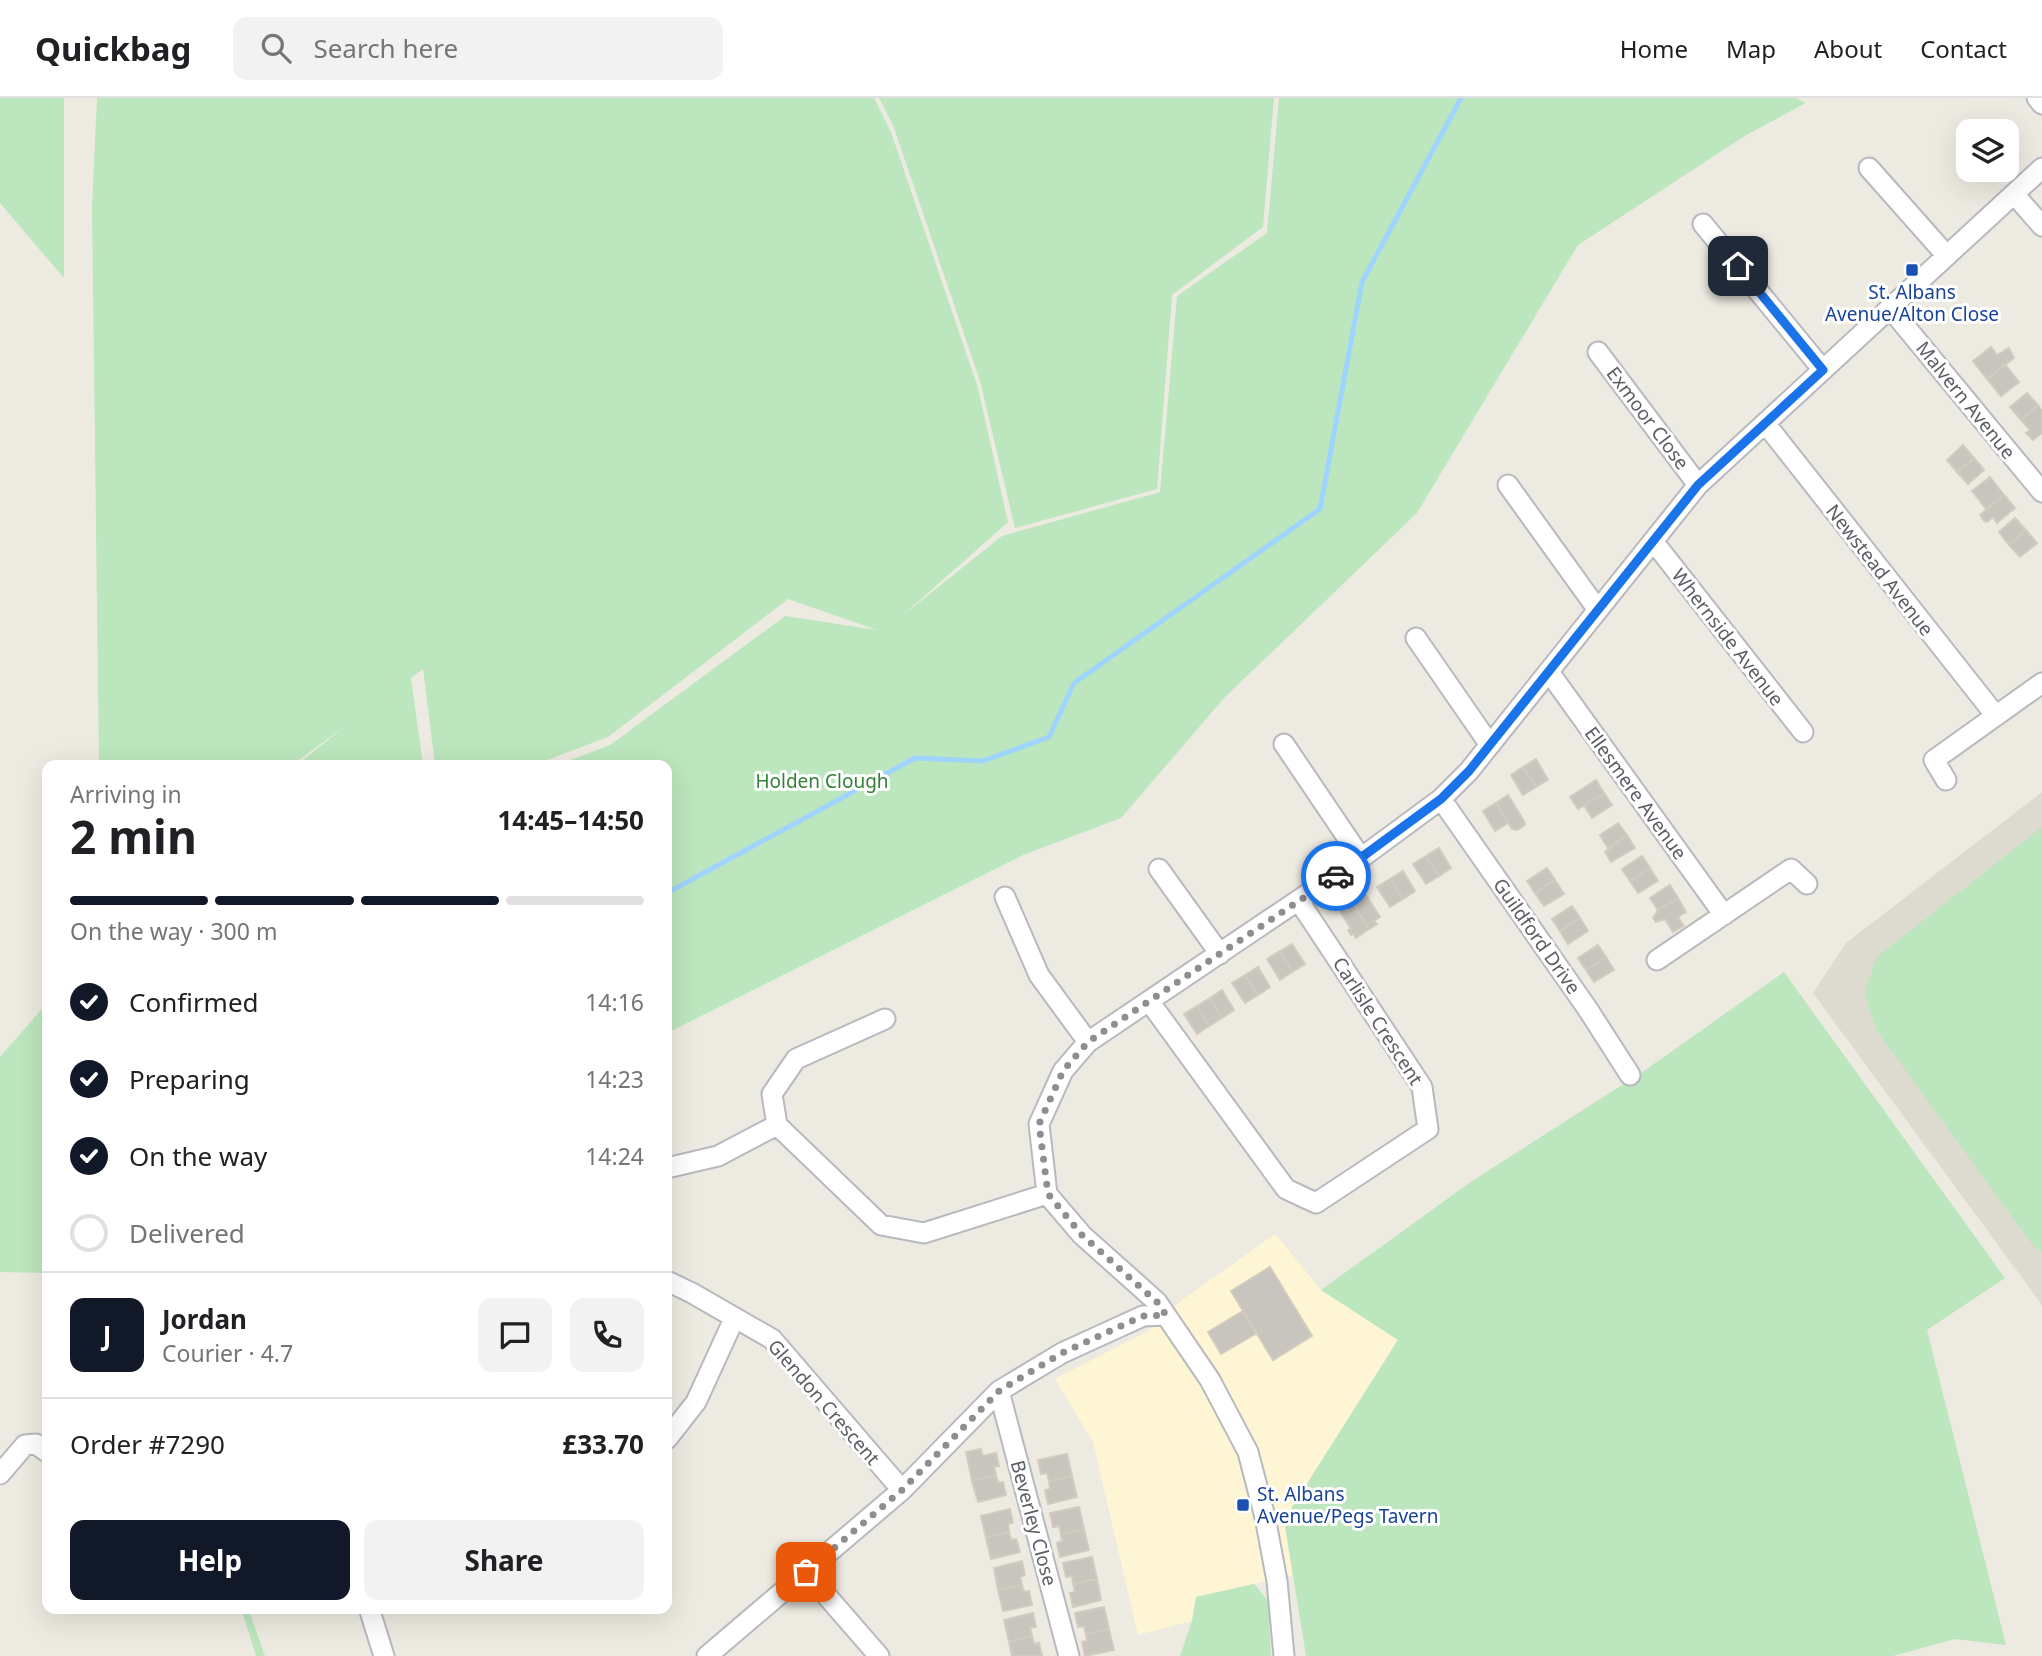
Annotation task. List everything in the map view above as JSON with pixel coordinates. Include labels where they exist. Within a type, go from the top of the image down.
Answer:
[{"type":"street","points":[[2037,98],[2042,104]]},
{"type":"street","points":[[1869,168],[1947,256]]},
{"type":"street","points":[[1284,1656],[1277,1581],[1265,1517],[1248,1452],[1210,1380],[1157,1302],[1082,1235],[1048,1194],[1039,1124],[1063,1071],[1088,1042],[1299,901],[1441,799],[1469,771],[1698,485],[2042,168]]},
{"type":"street","points":[[2014,194],[2042,226]]},
{"type":"street","points":[[1703,224],[1823,370]]},
{"type":"street","name":"Malvern Avenue","points":[[1890,308],[2042,492]]},
{"type":"street","name":"Exmoor Close","points":[[1598,352],[1698,485]]},
{"type":"street","name":"Newstead Avenue","points":[[1765,423],[1996,716]]},
{"type":"street","points":[[1508,485],[1598,610]]},
{"type":"street","name":"Whernside Avenue","points":[[1653,541],[1803,732]]},
{"type":"street","points":[[1416,638],[1490,745]]},
{"type":"street","name":"Ellesmere Avenue","points":[[1549,672],[1724,915]]},
{"type":"street","points":[[1946,780],[1934,761],[2042,683]]},
{"type":"street","points":[[1284,744],[1361,858]]},
{"type":"street","name":"Guildford Drive","points":[[1441,799],[1587,1008],[1630,1075]]},
{"type":"street","points":[[1159,869],[1220,954]]},
{"type":"street","points":[[1657,960],[1791,869],[1807,884]]},
{"type":"street","points":[[1005,897],[1039,975],[1088,1042]]},
{"type":"street","name":"Carlisle Crescent","points":[[1149,1001],[1286,1189],[1317,1203],[1428,1129],[1422,1087],[1299,901]]},
{"type":"street","points":[[885,1019],[796,1059],[772,1094],[777,1125],[881,1225],[924,1233],[1048,1194]]},
{"type":"street","points":[[672,1167],[718,1156],[777,1125]]},
{"type":"street","name":"Glendon Crescent","points":[[672,1283],[772,1339],[902,1490]]},
{"type":"street","points":[[707,1656],[902,1490],[999,1391],[1073,1347],[1143,1316],[1166,1315]]},
{"type":"street","points":[[672,1433],[696,1402],[734,1319]]},
{"type":"street","name":"Beverley Close","points":[[999,1391],[1069,1656]]},
{"type":"street","points":[[0,1474],[25,1446],[36,1444],[42,1448]]},
{"type":"street","points":[[806,1572],[879,1656]]},
{"type":"street","points":[[371,1614],[384,1656]]},
{"type":"shaded area","points":[[2042,792],[2042,1305],[1813,993],[1846,943]]},
{"type":"shaded area","points":[[1275,1234],[1321,1290],[1398,1339],[1284,1520],[1293,1575],[1196,1597],[1192,1621],[1138,1635],[1093,1442],[1055,1379],[1148,1331],[1182,1300]]},
{"type":"green space","points":[[0,98],[64,98],[64,278],[0,203]]},
{"type":"green space","name":"Holden Clough","points":[[97,98],[874,98],[891,132],[978,388],[1008,522],[902,616],[1002,536],[1160,492],[1177,296],[1267,233],[1279,98],[1796,98],[1806,103],[1743,137],[1578,245],[1417,513],[1225,697],[1121,818],[1023,855],[672,1030],[672,760],[571,760],[610,745],[785,616],[877,630],[788,599],[608,737],[547,760],[434,760],[423,669],[411,678],[422,760],[303,760],[345,726],[299,760],[99,760],[92,207]]},
{"type":"green space","points":[[879,98],[1274,98],[1263,227],[1172,295],[1157,489],[1015,528],[980,381],[893,125]]},
{"type":"green space","points":[[2042,827],[2042,1252],[2034,1247],[1877,1031],[1864,993],[1877,957]]},
{"type":"green space","points":[[1784,972],[2005,1278],[1927,1330],[2006,1645],[1955,1639],[1893,1656],[1306,1656],[1284,1520],[1398,1340],[1321,1290],[1472,1181],[1644,1071]]},
{"type":"green space","points":[[42,1009],[42,1273],[0,1272],[0,1057]]},
{"type":"green space","points":[[1254,1584],[1268,1601],[1271,1656],[1180,1656],[1192,1621],[1196,1597]]},
{"type":"green space","points":[[243,1614],[250,1614],[265,1656],[256,1656]]},
{"type":"building","points":[[1991,347],[1997,355],[2009,348],[2014,358],[1987,379],[1973,361]]},
{"type":"building","points":[[2005,364],[2019,382],[2001,396],[1987,379]]},
{"type":"building","points":[[2027,393],[2038,405],[2021,420],[2010,407]]},
{"type":"building","points":[[2038,405],[2042,411],[2042,433],[2033,440],[2026,433],[2030,430],[2021,420]]},
{"type":"building","points":[[1963,445],[1974,458],[1957,472],[1947,460]]},
{"type":"building","points":[[1974,458],[1984,470],[1968,484],[1957,472]]},
{"type":"building","points":[[1990,477],[2004,495],[1986,509],[1972,491]]},
{"type":"building","points":[[2004,495],[2015,508],[1997,523],[1993,517],[1987,522],[1984,521],[1980,515]]},
{"type":"building","points":[[2015,518],[2026,530],[2009,545],[1999,532]]},
{"type":"building","points":[[2026,530],[2037,543],[2020,557],[2009,545]]},
{"type":"building","points":[[1536,759],[1548,780],[1536,787],[1523,767]]},
{"type":"building","points":[[1523,767],[1536,787],[1523,795],[1511,775]]},
{"type":"building","points":[[1596,780],[1604,793],[1578,809],[1570,797]]},
{"type":"building","points":[[1604,793],[1612,805],[1592,818],[1584,805]]},
{"type":"building","points":[[1508,795],[1524,821],[1525,825],[1517,830],[1512,829],[1496,803]]},
{"type":"building","points":[[1496,803],[1508,823],[1495,831],[1483,811]]},
{"type":"building","points":[[1618,823],[1627,835],[1608,848],[1600,835]]},
{"type":"building","points":[[1627,835],[1635,848],[1611,862],[1605,852]]},
{"type":"building","points":[[1439,848],[1451,868],[1439,876],[1426,856]]},
{"type":"building","points":[[1426,856],[1439,876],[1426,884],[1413,864]]},
{"type":"building","points":[[1642,856],[1650,868],[1630,881],[1622,869]]},
{"type":"building","points":[[1547,868],[1555,880],[1535,893],[1527,881]]},
{"type":"building","points":[[1650,868],[1658,881],[1638,893],[1630,881]]},
{"type":"building","points":[[1403,871],[1415,891],[1403,899],[1390,879]]},
{"type":"building","points":[[1390,879],[1403,899],[1390,907],[1377,887]]},
{"type":"building","points":[[1555,880],[1564,894],[1544,906],[1535,893]]},
{"type":"building","points":[[1670,885],[1678,898],[1658,910],[1650,898]]},
{"type":"building","points":[[1366,895],[1380,917],[1374,921],[1377,924],[1369,929],[1353,903]]},
{"type":"building","points":[[1678,898],[1686,912],[1678,917],[1684,926],[1673,932],[1665,919],[1656,922],[1653,918],[1658,910]]},
{"type":"building","points":[[1353,903],[1369,929],[1356,938],[1348,930],[1351,929],[1340,911]]},
{"type":"building","points":[[1572,906],[1580,918],[1560,931],[1552,919]]},
{"type":"building","points":[[1580,918],[1588,931],[1568,944],[1560,931]]},
{"type":"building","points":[[1292,944],[1305,964],[1292,972],[1280,951]]},
{"type":"building","points":[[1598,945],[1606,957],[1586,970],[1578,958]]},
{"type":"building","points":[[1280,951],[1292,972],[1280,980],[1267,959]]},
{"type":"building","points":[[1606,957],[1614,970],[1594,982],[1586,970]]},
{"type":"building","points":[[1258,967],[1270,987],[1258,995],[1245,975]]},
{"type":"building","points":[[1245,975],[1258,995],[1245,1003],[1232,983]]},
{"type":"building","points":[[1222,990],[1234,1010],[1222,1018],[1210,998]]},
{"type":"building","points":[[1210,998],[1222,1018],[1209,1026],[1197,1006]]},
{"type":"building","points":[[1197,1006],[1209,1026],[1197,1034],[1184,1014]]},
{"type":"building","points":[[1270,1267],[1312,1336],[1273,1360],[1231,1291]]},
{"type":"building","points":[[1243,1311],[1257,1333],[1221,1354],[1208,1332]]},
{"type":"building","points":[[981,1449],[983,1456],[996,1453],[999,1466],[994,1467],[996,1475],[972,1481],[966,1452]]},
{"type":"building","points":[[1067,1454],[1072,1476],[1049,1481],[1047,1473],[1041,1474],[1038,1460]]},
{"type":"building","points":[[996,1475],[998,1483],[1003,1482],[1006,1495],[978,1502],[972,1481]]},
{"type":"building","points":[[1072,1476],[1077,1497],[1048,1504],[1045,1490],[1050,1489],[1049,1481]]},
{"type":"building","points":[[1079,1507],[1084,1529],[1061,1534],[1059,1526],[1053,1527],[1050,1513]]},
{"type":"building","points":[[1010,1509],[1013,1523],[1008,1524],[1009,1532],[986,1538],[981,1516]]},
{"type":"building","points":[[1084,1529],[1089,1550],[1060,1557],[1057,1543],[1062,1541],[1061,1534]]},
{"type":"building","points":[[1009,1532],[1011,1540],[1016,1539],[1020,1552],[991,1559],[986,1538]]},
{"type":"building","points":[[1092,1557],[1097,1579],[1073,1584],[1072,1576],[1066,1577],[1063,1563]]},
{"type":"building","points":[[1022,1561],[1025,1575],[1020,1577],[1022,1585],[998,1590],[994,1568]]},
{"type":"building","points":[[1097,1579],[1101,1600],[1073,1607],[1070,1593],[1075,1592],[1073,1584]]},
{"type":"building","points":[[1022,1585],[1024,1592],[1029,1591],[1032,1605],[1003,1611],[998,1590]]},
{"type":"building","points":[[1104,1607],[1109,1629],[1086,1634],[1084,1626],[1078,1627],[1075,1613]]},
{"type":"building","points":[[1033,1613],[1036,1627],[1030,1628],[1032,1636],[1009,1642],[1004,1620]]},
{"type":"building","points":[[1109,1629],[1114,1650],[1085,1656],[1082,1642],[1087,1641],[1086,1634]]},
{"type":"building","points":[[1032,1636],[1034,1644],[1039,1643],[1042,1656],[1012,1656],[1009,1642]]},
{"type":"waterway","points":[[672,890],[915,758],[983,761],[1049,737],[1074,683],[1320,509],[1362,282],[1461,98]]},
{"type":"way so far","points":[[806,1572],[902,1490],[999,1391],[1062,1353],[1143,1316],[1166,1315],[1157,1302],[1082,1235],[1048,1194],[1039,1124],[1063,1071],[1088,1042],[1336,876]]},
{"type":"place","name":"St. Albans Avenue/Alton Close","points":[[1912,270]]},
{"type":"place","name":"St. Albans Avenue/Pegs Tavern","points":[[1243,1505]]},
{"type":"route","points":[[1336,876],[1441,799],[1469,771],[1698,485],[1823,370],[1738,266]]}]
